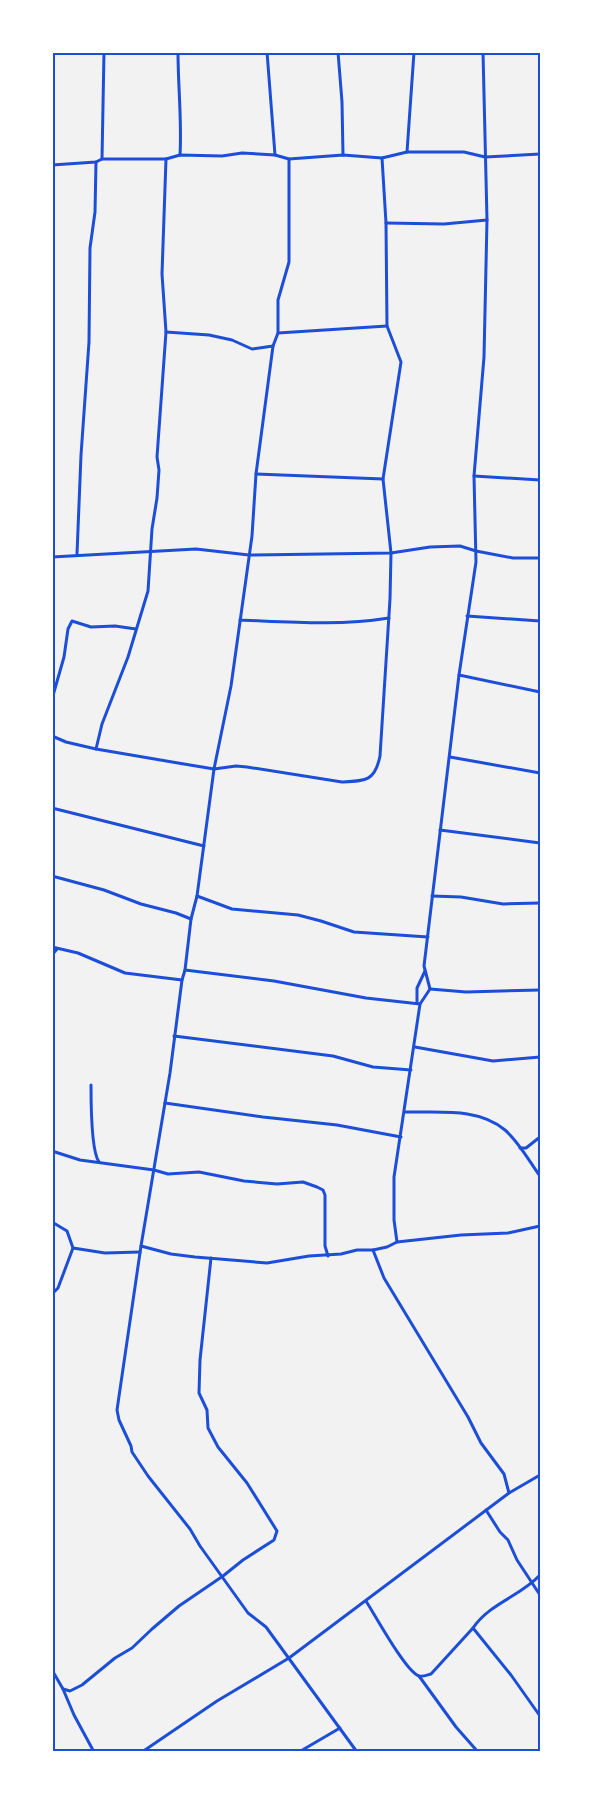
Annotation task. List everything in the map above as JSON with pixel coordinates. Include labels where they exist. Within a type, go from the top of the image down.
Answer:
[{"type":"street","points":[[102,160],[104,52]]},
{"type":"street","points":[[178,52],[178,88],[182,129],[180,155]]},
{"type":"street","points":[[267,52],[275,155]]},
{"type":"street","points":[[338,52],[343,155]]},
{"type":"street","points":[[407,152],[414,52]]},
{"type":"street","points":[[430,989],[424,966],[450,757],[458,675],[476,562],[474,476],[484,357],[487,220],[483,52]]},
{"type":"street","points":[[52,165],[102,160],[166,159],[180,155],[222,156],[242,153],[275,155],[289,159],[343,155],[382,158],[407,152],[464,152],[485,156],[540,154]]},
{"type":"street","points":[[52,736],[66,742],[96,749],[214,769],[236,766],[247,767],[342,782],[369,778],[378,769],[389,635],[391,552],[383,479],[401,362],[387,326],[386,223],[382,158]]},
{"type":"street","points":[[96,749],[102,724],[128,657],[148,591],[152,553],[152,529],[159,470],[157,457],[166,332],[162,264],[166,159]]},
{"type":"street","points":[[289,159],[289,262],[278,300],[278,333],[274,346],[256,474],[252,536],[231,686],[214,769],[197,896],[191,920],[165,1103],[140,1252],[117,1410],[118,1420],[132,1452],[148,1476],[182,1517],[200,1546],[248,1613],[266,1627],[357,1752]]},
{"type":"street","points":[[78,554],[81,455],[89,342],[90,248],[95,212],[96,162]]},
{"type":"street","points":[[386,223],[444,224],[487,220]]},
{"type":"street","points":[[278,333],[387,326]]},
{"type":"street","points":[[166,332],[209,335],[232,340],[252,349],[274,346]]},
{"type":"street","points":[[256,474],[383,479]]},
{"type":"street","points":[[474,476],[540,480]]},
{"type":"street","points":[[52,557],[78,554],[152,553],[196,549],[249,555],[391,552],[430,547],[460,546],[513,558],[540,558]]},
{"type":"street","points":[[467,616],[540,621]]},
{"type":"street","points":[[240,620],[317,624],[361,622],[389,618]]},
{"type":"street","points":[[52,699],[64,658],[68,630],[72,621],[91,627],[115,626],[136,629]]},
{"type":"street","points":[[458,675],[540,692]]},
{"type":"street","points":[[450,757],[540,773]]},
{"type":"street","points":[[52,808],[204,846]]},
{"type":"street","points":[[440,830],[540,843]]},
{"type":"street","points":[[52,876],[104,890],[141,904],[176,913],[191,920]]},
{"type":"street","points":[[197,896],[232,909],[298,915],[321,920],[354,932],[428,936]]},
{"type":"street","points":[[432,896],[479,899],[503,904],[540,903]]},
{"type":"street","points":[[52,947],[78,953],[125,974],[182,980]]},
{"type":"street","points":[[52,955],[58,948]]},
{"type":"street","points":[[185,970],[274,981],[327,992],[419,1004]]},
{"type":"street","points":[[398,1242],[394,1220],[394,1177],[415,1047],[419,1004],[417,988],[425,970]]},
{"type":"street","points":[[419,1004],[430,989]]},
{"type":"street","points":[[430,989],[472,992],[540,990]]},
{"type":"street","points":[[174,1036],[333,1056],[373,1067],[411,1070]]},
{"type":"street","points":[[415,1047],[493,1061],[540,1057]]},
{"type":"street","points":[[91,1085],[94,1143],[96,1159],[99,1163]]},
{"type":"street","points":[[165,1103],[263,1117],[337,1124],[401,1137]]},
{"type":"street","points":[[405,1112],[448,1112],[474,1116],[504,1129],[540,1176]]},
{"type":"street","points":[[520,1148],[526,1148],[540,1137]]},
{"type":"street","points":[[52,1151],[80,1160],[175,1174],[198,1172],[244,1181],[277,1184],[303,1182],[317,1187],[323,1190],[325,1195],[325,1246],[328,1256]]},
{"type":"street","points":[[52,1222],[67,1232],[72,1248],[58,1288],[52,1294]]},
{"type":"street","points":[[141,1246],[171,1254],[267,1263],[309,1256],[328,1256],[356,1250],[373,1250],[398,1242],[508,1232],[540,1226]]},
{"type":"street","points":[[72,1248],[105,1253],[140,1252]]},
{"type":"street","points":[[373,1250],[384,1278],[468,1417],[481,1443],[504,1474],[509,1493]]},
{"type":"street","points":[[63,1688],[70,1691],[82,1684],[115,1658],[132,1648],[179,1606],[274,1540],[277,1531],[247,1484],[218,1446],[208,1428],[207,1410],[199,1394],[200,1360],[211,1258]]},
{"type":"street","points":[[142,1752],[217,1701],[289,1658],[509,1493],[540,1475]]},
{"type":"street","points":[[486,1510],[500,1532],[508,1540],[517,1560],[534,1582],[540,1595]]},
{"type":"street","points":[[419,1676],[431,1674],[486,1612],[534,1582],[540,1575]]},
{"type":"street","points":[[366,1601],[407,1665],[419,1676],[456,1727],[478,1752]]},
{"type":"street","points":[[473,1628],[511,1675],[540,1716]]},
{"type":"street","points":[[52,1670],[63,1688],[74,1716],[94,1752]]},
{"type":"street","points":[[299,1752],[340,1728]]}]
